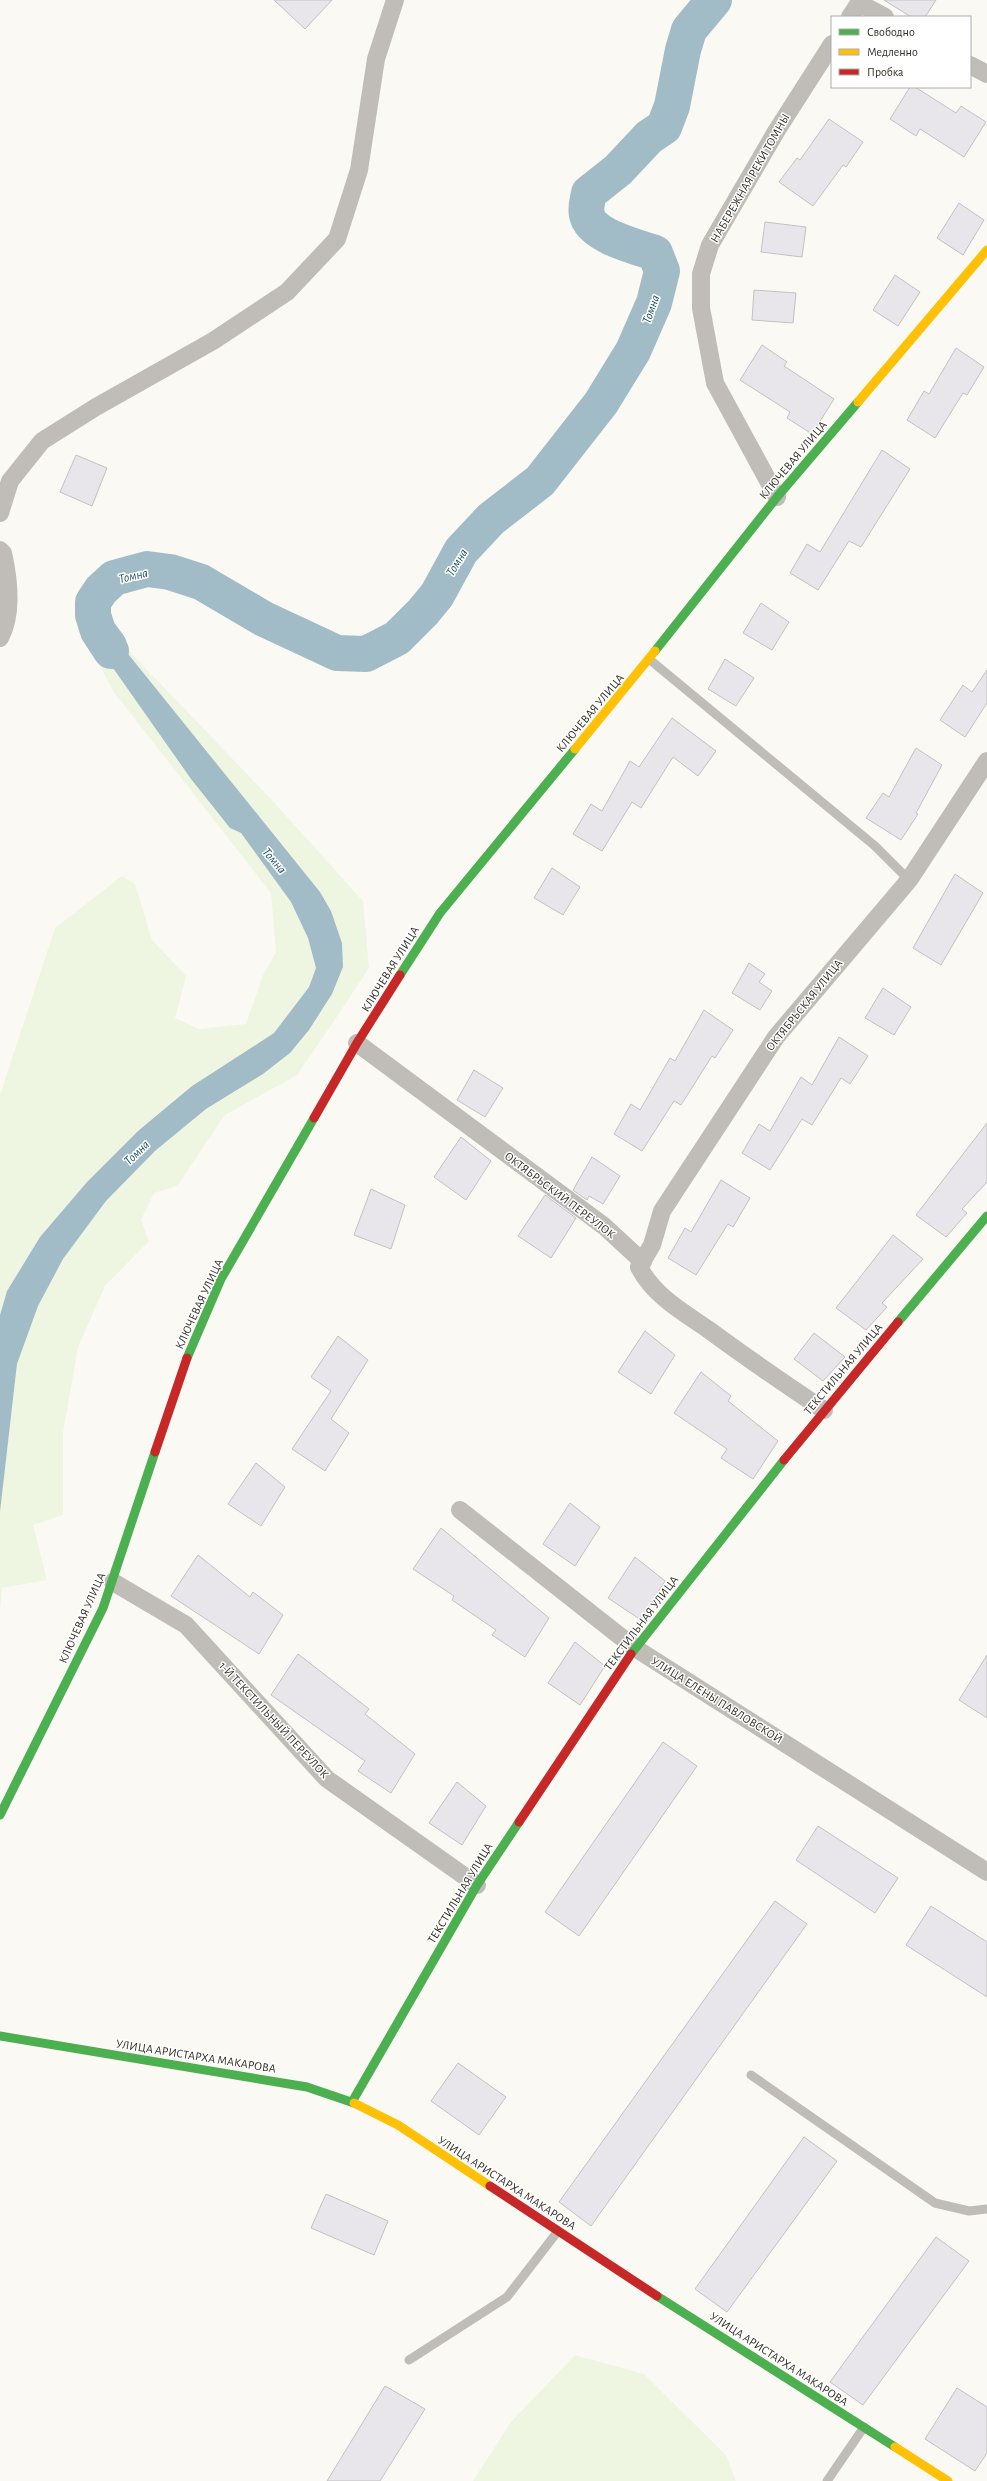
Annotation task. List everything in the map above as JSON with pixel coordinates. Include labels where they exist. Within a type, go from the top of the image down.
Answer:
[{"type":"street","points":[[0,513],[10,481],[42,441],[96,407],[213,341],[287,292],[336,239],[359,170],[376,59],[395,0]]},
{"type":"street","points":[[857,7],[882,16]]},
{"type":"street","name":"НАБЕРЕЖНАЯ РЕКИ ТОМНЫ","points":[[777,497],[715,383],[701,308],[701,274],[710,245],[777,130],[831,46]]},
{"type":"street","points":[[971,66],[987,74]]},
{"type":"street","name":"КЛЮЧЕВАЯ УЛИЦА","points":[[0,1815],[102,1608],[113,1582],[183,1367],[221,1279],[357,1043],[440,913],[649,659],[777,497],[987,250]]},
{"type":"street","points":[[0,550],[3,553],[10,583],[7,624],[0,638]]},
{"type":"street","name":"ОКТЯБРЬСКАЯ УЛИЦА","points":[[643,1262],[652,1245],[662,1211],[776,1037],[909,880],[987,761]]},
{"type":"street","name":"ОКТЯБРЬСКИЙ ПЕРЕУЛОК","points":[[357,1043],[604,1226],[643,1262]]},
{"type":"street","name":"ТЕКСТИЛЬНАЯ УЛИЦА","points":[[352,2102],[477,1885],[635,1648],[824,1410],[987,1216]]},
{"type":"street","points":[[643,1262],[639,1267],[646,1281],[671,1304],[743,1356],[824,1410]]},
{"type":"street","name":"УЛИЦА ЕЛЕНЫ ПАВЛОВСКОЙ","points":[[460,1510],[635,1648],[987,1872]]},
{"type":"street","name":"1-Й ТЕКСТИЛЬНЫЙ ПЕРЕУЛОК","points":[[113,1582],[186,1625],[327,1779],[477,1885]]},
{"type":"street","name":"УЛИЦА АРИСТАРХА МАКАРОВА","points":[[0,2036],[307,2087],[352,2102],[398,2126],[558,2231],[948,2481]]},
{"type":"lane","points":[[649,659],[875,846],[909,880]]},
{"type":"lane","points":[[751,2075],[934,2203],[969,2211],[987,2209]]},
{"type":"lane","points":[[409,2360],[507,2297],[558,2231]]},
{"type":"lane","points":[[827,2481],[864,2427]]},
{"type":"green space","points":[[108,629],[270,798],[363,901],[369,968],[297,1075],[225,1115],[177,1186],[154,1193],[141,1220],[149,1241],[105,1286],[78,1347],[63,1433],[63,1515],[33,1525],[47,1580],[2,1588],[0,1611],[0,1512],[17,1364],[38,1306],[63,1259],[106,1201],[155,1151],[206,1109],[263,1074],[290,1053],[309,1030],[332,994],[343,967],[342,943],[331,911],[320,892]]},
{"type":"green space","points":[[94,641],[191,779],[230,828],[241,833],[291,902],[308,938],[316,968],[309,987],[274,1033],[192,1086],[138,1131],[87,1182],[40,1237],[7,1291],[0,1315],[0,1095],[55,928],[122,876],[135,884],[152,940],[186,976],[175,1018],[199,1029],[246,1024],[263,975],[276,952],[271,893],[113,691],[89,645]]},
{"type":"green space","points":[[575,2355],[644,2374],[726,2455],[736,2481],[473,2481],[511,2422]]},
{"type":"water","points":[[108,629],[320,892],[331,911],[342,943],[343,967],[332,994],[309,1030],[290,1053],[263,1074],[206,1109],[155,1151],[106,1201],[63,1259],[38,1306],[17,1364],[0,1512],[0,1315],[7,1291],[40,1237],[87,1182],[138,1131],[192,1086],[274,1033],[309,987],[316,968],[308,938],[291,902],[241,833],[230,828],[191,779],[94,641]]},
{"type":"building","points":[[274,0],[332,0],[305,29]]},
{"type":"building","points":[[884,0],[936,0],[926,16],[909,16]]},
{"type":"building","points":[[909,88],[917,88],[956,113],[961,106],[986,122],[964,157],[920,129],[916,136],[890,119]]},
{"type":"building","points":[[829,119],[863,142],[846,167],[843,165],[813,206],[779,182],[797,158],[800,160]]},
{"type":"building","points":[[959,203],[984,220],[963,255],[937,238]]},
{"type":"building","points":[[765,222],[806,227],[802,257],[761,252]]},
{"type":"building","points":[[895,275],[920,292],[898,326],[873,310]]},
{"type":"building","points":[[754,290],[796,293],[793,323],[752,320]]},
{"type":"building","points":[[762,345],[787,362],[784,366],[834,399],[812,434],[787,418],[790,412],[740,380]]},
{"type":"building","points":[[956,348],[984,367],[967,395],[963,393],[935,438],[907,420],[924,391],[929,394]]},
{"type":"building","points":[[882,450],[910,469],[861,547],[849,541],[818,590],[790,573],[807,544],[820,552]]},
{"type":"building","points":[[76,455],[107,468],[92,506],[60,492]]},
{"type":"building","points":[[761,603],[789,622],[772,650],[743,633]]},
{"type":"building","points":[[725,659],[754,678],[736,706],[708,689]]},
{"type":"building","points":[[987,670],[987,703],[965,737],[940,720],[963,685],[972,692]]},
{"type":"building","points":[[672,718],[716,751],[698,776],[673,757],[641,808],[632,802],[602,851],[573,834],[591,804],[602,811],[630,761],[639,767]]},
{"type":"building","points":[[916,748],[942,765],[916,813],[918,814],[901,840],[866,818],[883,793],[889,797]]},
{"type":"building","points":[[552,868],[580,887],[563,915],[534,898]]},
{"type":"building","points":[[955,874],[983,893],[941,965],[913,948]]},
{"type":"building","points":[[749,963],[765,974],[759,982],[772,991],[760,1010],[732,993]]},
{"type":"building","points":[[883,988],[911,1007],[894,1035],[865,1018]]},
{"type":"building","points":[[704,1010],[733,1030],[715,1058],[712,1056],[681,1105],[674,1101],[642,1151],[614,1134],[631,1104],[640,1110],[670,1058],[675,1061]]},
{"type":"building","points":[[839,1037],[868,1056],[850,1084],[841,1078],[812,1125],[802,1119],[770,1170],[742,1153],[759,1124],[770,1131],[801,1077],[812,1085]]},
{"type":"building","points":[[474,1070],[503,1088],[485,1117],[457,1100]]},
{"type":"building","points":[[987,1123],[987,1182],[962,1209],[967,1213],[946,1237],[916,1215]]},
{"type":"building","points":[[461,1137],[491,1161],[466,1200],[434,1177]]},
{"type":"building","points":[[592,1157],[620,1176],[603,1204],[589,1196],[587,1200],[573,1190]]},
{"type":"building","points":[[721,1180],[750,1198],[733,1227],[728,1224],[696,1275],[668,1258],[685,1228],[691,1232]]},
{"type":"building","points":[[371,1189],[405,1205],[391,1249],[354,1235]]},
{"type":"building","points":[[545,1195],[576,1218],[551,1258],[518,1236]]},
{"type":"building","points":[[893,1235],[923,1259],[882,1303],[887,1307],[866,1330],[836,1308]]},
{"type":"building","points":[[645,1331],[675,1355],[651,1394],[618,1372]]},
{"type":"building","points":[[814,1333],[845,1357],[823,1381],[794,1359]]},
{"type":"building","points":[[338,1336],[368,1360],[331,1419],[349,1433],[325,1471],[292,1449],[331,1391],[311,1377]]},
{"type":"building","points":[[701,1372],[731,1396],[728,1401],[778,1441],[753,1479],[721,1458],[727,1449],[674,1413]]},
{"type":"building","points":[[256,1463],[285,1487],[261,1526],[228,1504]]},
{"type":"building","points":[[570,1503],[600,1527],[575,1566],[543,1544]]},
{"type":"building","points":[[441,1528],[549,1618],[525,1657],[492,1635],[496,1630],[452,1600],[454,1596],[413,1569]]},
{"type":"building","points":[[198,1555],[250,1597],[253,1592],[283,1615],[259,1654],[171,1596]]},
{"type":"building","points":[[635,1557],[665,1581],[641,1620],[608,1598]]},
{"type":"building","points":[[575,1642],[605,1666],[580,1705],[548,1683]]},
{"type":"building","points":[[298,1654],[369,1709],[365,1714],[415,1754],[391,1793],[358,1771],[365,1761],[271,1695]]},
{"type":"building","points":[[987,1655],[987,1718],[959,1700]]},
{"type":"building","points":[[663,1742],[697,1766],[579,1936],[545,1912]]},
{"type":"building","points":[[457,1782],[486,1806],[462,1845],[429,1823]]},
{"type":"building","points":[[818,1826],[898,1878],[875,1913],[796,1860]]},
{"type":"building","points":[[775,1901],[807,1924],[591,2226],[559,2202]]},
{"type":"building","points":[[931,1906],[987,1942],[987,1997],[906,1945]]},
{"type":"building","points":[[458,2063],[506,2097],[479,2135],[431,2101]]},
{"type":"building","points":[[804,2137],[837,2161],[727,2312],[695,2289]]},
{"type":"building","points":[[326,2194],[388,2221],[374,2255],[311,2228]]},
{"type":"building","points":[[936,2237],[969,2261],[863,2405],[830,2382]]},
{"type":"building","points":[[385,2386],[425,2409],[380,2481],[327,2481]]},
{"type":"building","points":[[957,2388],[987,2407],[987,2453],[975,2471],[925,2439]]},
{"type":"waterway","name":"Томна","points":[[109,646],[101,635],[111,651],[98,631],[93,615],[93,602],[101,590],[114,578],[147,569],[170,572],[201,582],[264,619],[337,653],[366,654],[397,638],[423,612],[437,595],[461,551],[491,519],[540,481],[601,403],[633,351],[654,303],[662,271],[655,253],[616,240],[597,229],[590,222],[586,209],[589,193],[618,170],[649,137],[664,127],[672,106],[683,50],[689,30],[714,0]]},
{"type":"traffic: fast","points":[[655,651],[777,497],[858,402]]},
{"type":"traffic: fast","points":[[400,975],[440,913],[575,749]]},
{"type":"traffic: fast","points":[[187,1358],[221,1279],[314,1118]]},
{"type":"traffic: fast","points":[[898,1322],[987,1216]]},
{"type":"traffic: fast","points":[[0,1815],[103,1608],[155,1452]]},
{"type":"traffic: fast","points":[[631,1654],[784,1460]]},
{"type":"traffic: fast","points":[[352,2102],[477,1885],[519,1822]]},
{"type":"traffic: fast","points":[[0,2036],[307,2087],[354,2103]]},
{"type":"traffic: fast","points":[[657,2296],[895,2447]]},
{"type":"traffic: slow","points":[[858,402],[987,250]]},
{"type":"traffic: slow","points":[[575,749],[655,651]]},
{"type":"traffic: slow","points":[[354,2103],[398,2125],[490,2186]]},
{"type":"traffic: slow","points":[[895,2447],[948,2481]]},
{"type":"traffic: jam","points":[[314,1118],[357,1043],[400,975]]},
{"type":"traffic: jam","points":[[784,1460],[898,1322]]},
{"type":"traffic: jam","points":[[155,1452],[187,1358]]},
{"type":"traffic: jam","points":[[519,1822],[631,1654]]},
{"type":"traffic: jam","points":[[490,2186],[657,2296]]}]
